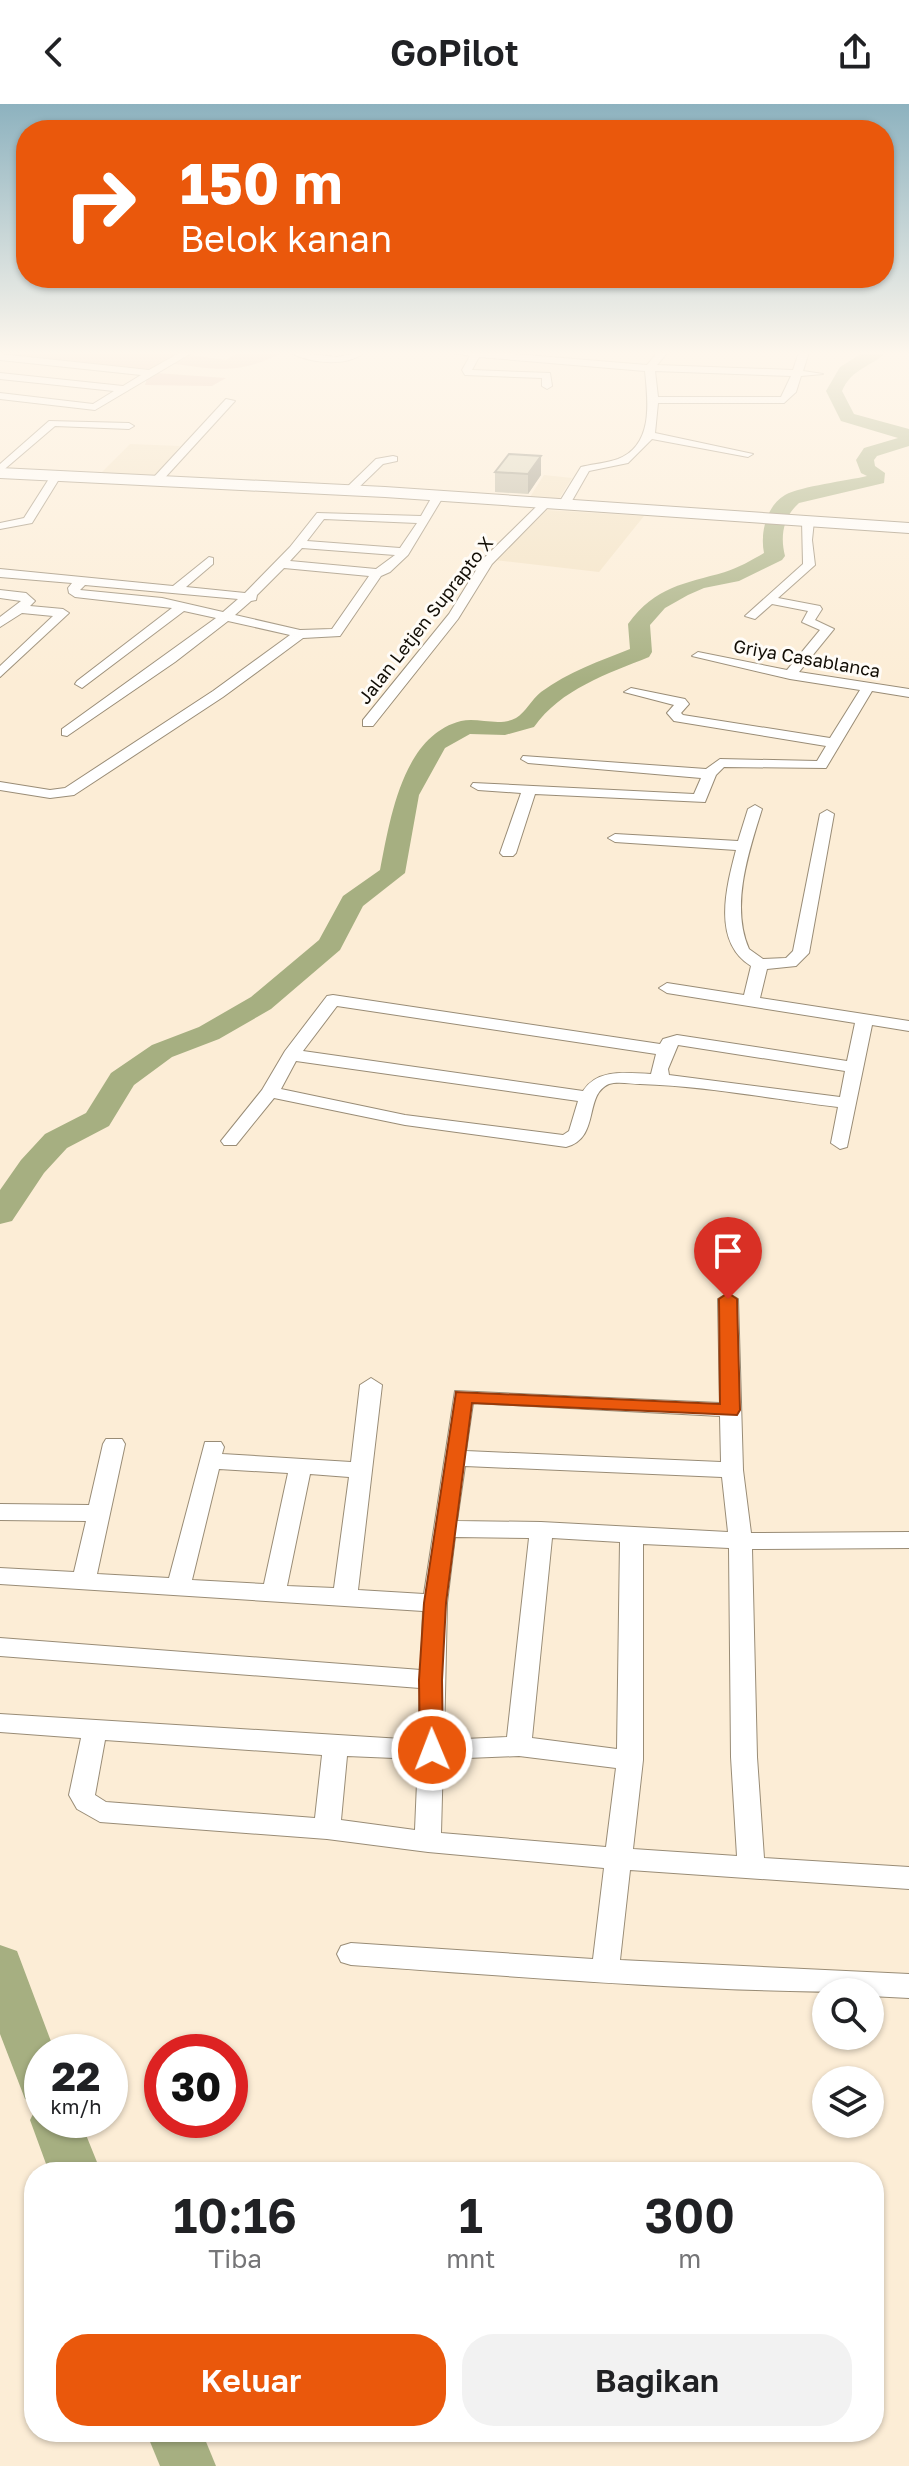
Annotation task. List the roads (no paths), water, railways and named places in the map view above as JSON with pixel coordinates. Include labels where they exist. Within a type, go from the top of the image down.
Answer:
[{"type":"main road","points":[[0,471],[350,490],[909,528]]},
{"type":"street","points":[[157,480],[173,462]]},
{"type":"street","points":[[350,490],[379,462]]},
{"type":"street","points":[[563,506],[585,469],[618,462]]},
{"type":"street","points":[[0,526],[28,521],[56,476]]},
{"type":"street","points":[[283,564],[377,573],[388,570],[437,497]]},
{"type":"street","name":"Jalan Letjen Suprapto X","points":[[368,723],[454,616],[487,562],[544,505]]},
{"type":"street","points":[[67,732],[230,616],[283,564],[321,515],[423,520]]},
{"type":"street","points":[[751,616],[809,565],[804,520]]},
{"type":"street","points":[[300,544],[402,552]]},
{"type":"street","points":[[178,588],[209,561]]},
{"type":"street","points":[[0,573],[252,597]]},
{"type":"street","points":[[84,579],[73,591],[83,595],[183,606],[300,634],[336,633],[377,573]]},
{"type":"street","points":[[0,594],[27,597],[29,601],[0,623]]},
{"type":"street","points":[[0,673],[83,595]]},
{"type":"street","points":[[769,600],[814,608],[816,611],[808,622],[828,629],[790,675]]},
{"type":"street","points":[[82,684],[183,606]]},
{"type":"street","points":[[22,609],[63,613]]},
{"type":"street","points":[[0,786],[50,794],[69,792],[218,694],[300,634]]},
{"type":"street","name":"Griya Casablanca","points":[[698,656],[790,675],[909,693]]},
{"type":"street","points":[[478,786],[700,799],[714,766],[726,762],[821,765],[868,687]]},
{"type":"street","points":[[631,692],[680,702],[682,704],[674,713],[679,718],[836,743]]},
{"type":"street","points":[[528,759],[709,774]]},
{"type":"street","points":[[508,853],[529,789]]},
{"type":"street","points":[[755,809],[743,846],[734,918],[735,938],[742,952],[760,964],[790,963],[801,953],[827,814]]},
{"type":"street","points":[[615,838],[743,846]]},
{"type":"street","points":[[751,1000],[760,964]]},
{"type":"street","points":[[667,988],[909,1026]]},
{"type":"street","points":[[230,1141],[270,1092],[291,1055],[327,1005],[340,1000],[666,1050]]},
{"type":"street","points":[[840,1143],[864,1020]]},
{"type":"street","points":[[661,1079],[659,1069],[666,1050],[669,1043],[677,1040],[853,1067]]},
{"type":"street","points":[[291,1055],[587,1097]]},
{"type":"street","points":[[270,1092],[405,1120],[566,1141],[577,1134],[587,1097],[596,1083],[611,1077],[661,1079],[846,1103]]},
{"type":"street","points":[[728,1299],[732,1470],[740,1541],[744,1757],[751,1869]]},
{"type":"street","points":[[345,1598],[371,1385]]},
{"type":"street","points":[[428,1842],[435,1603],[462,1399],[466,1395],[730,1410]]},
{"type":"street","points":[[84,1581],[114,1444]]},
{"type":"street","points":[[179,1587],[211,1454],[300,1467],[361,1470]]},
{"type":"street","points":[[456,1458],[732,1470]]},
{"type":"street","points":[[274,1593],[300,1467]]},
{"type":"street","points":[[0,1512],[99,1513]]},
{"type":"street","points":[[446,1529],[541,1530],[740,1541],[909,1540]]},
{"type":"street","points":[[519,1746],[541,1530]]},
{"type":"street","points":[[605,1971],[630,1760],[632,1536]]},
{"type":"street","points":[[0,1576],[435,1603]]},
{"type":"street","points":[[0,1647],[431,1680]]},
{"type":"street","points":[[0,1723],[335,1746],[432,1750],[519,1746],[630,1760]]},
{"type":"street","points":[[95,1729],[82,1795],[100,1812],[327,1829],[428,1842],[617,1859],[909,1878]]},
{"type":"street","points":[[327,1829],[335,1746]]},
{"type":"street","points":[[351,1954],[605,1971],[909,1986]]},
{"type":"waterway","points":[[0,1214],[32,1167],[56,1141],[98,1119],[122,1079],[162,1051],[209,1033],[261,1003],[330,944],[352,902],[392,873],[407,795],[436,744],[465,727],[505,728],[526,722],[534,710],[561,689],[641,652],[639,624],[658,604],[699,583],[732,577],[775,556],[772,540],[774,524],[786,504],[792,499],[877,479],[876,473],[867,469],[865,462]]},
{"type":"waterway","points":[[0,1965],[24,2034]]},
{"type":"waterway","points":[[62,2138],[71,2162]]},
{"type":"waterway","points":[[178,2442],[188,2466]]}]
